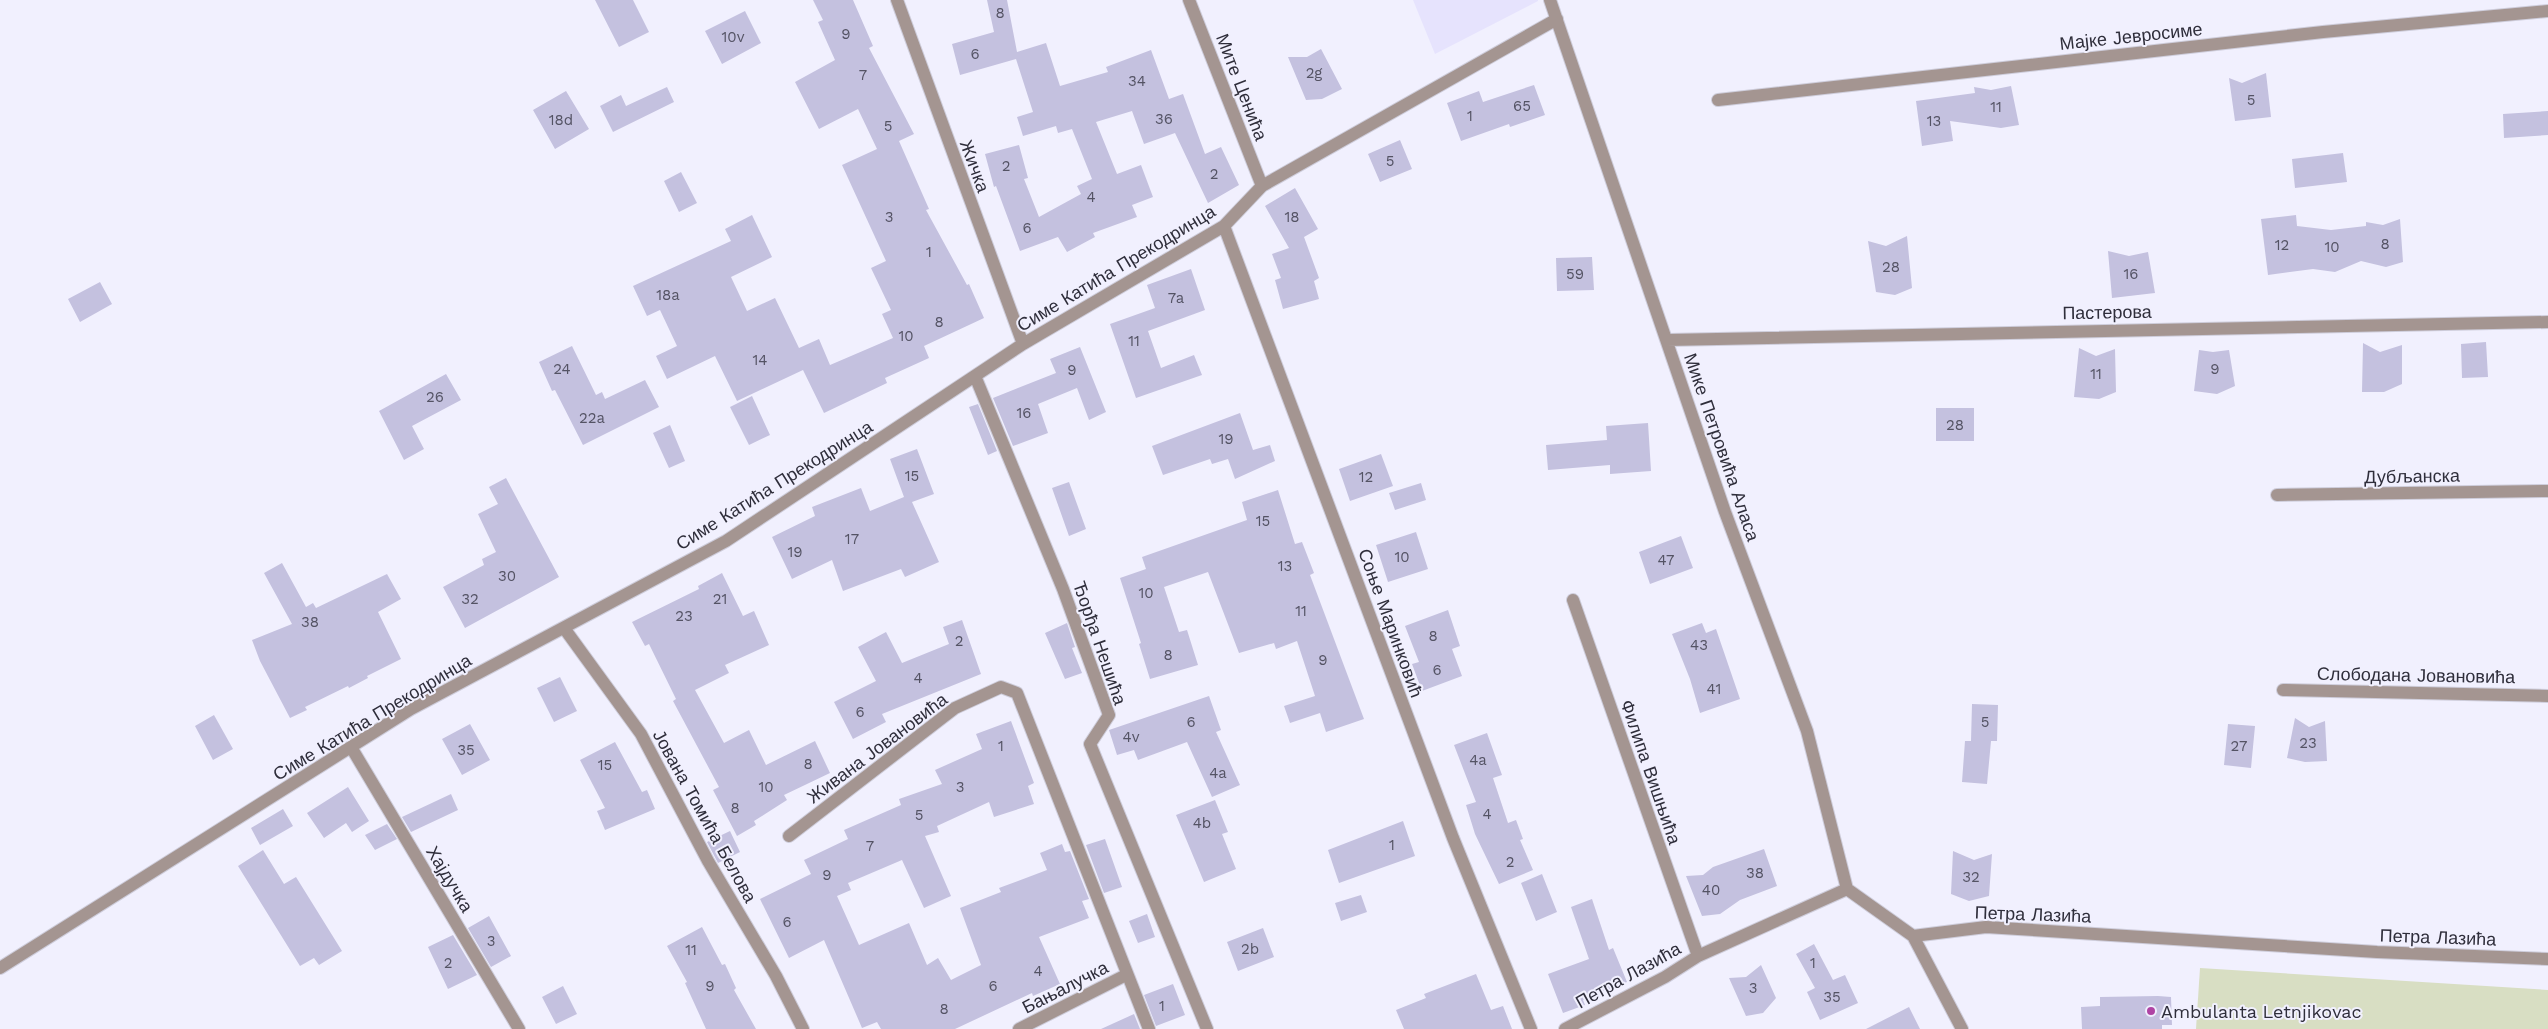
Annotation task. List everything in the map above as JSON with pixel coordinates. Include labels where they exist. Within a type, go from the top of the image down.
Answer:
[{"type":"street","name":"Жичка","points":[[897,0],[1023,344]]},
{"type":"street","name":"Мите Ценића","points":[[1189,0],[1262,186]]},
{"type":"street","name":"Мике Петровића Аласа","points":[[1550,0],[1725,512],[1807,731],[1847,889]]},
{"type":"street","name":"Мајке Јевросиме","points":[[1718,100],[2313,33],[2548,12]]},
{"type":"street","name":"Симе Катића Прекодринца","points":[[0,968],[412,709],[726,541],[1023,344],[1224,226],[1262,186],[1557,19]]},
{"type":"street","name":"Соње Маринковић","points":[[1224,226],[1453,838],[1531,1029]]},
{"type":"street","name":"Пастерова","points":[[1667,340],[2548,322]]},
{"type":"street","name":"Ђорђа Нешића","points":[[975,376],[1063,589],[1109,715],[1090,744],[1207,1029]]},
{"type":"street","name":"Дубљанска","points":[[2277,495],[2548,491]]},
{"type":"street","name":"Филипа Вишњића","points":[[1573,600],[1698,956]]},
{"type":"street","name":"Јована Томића Белова","points":[[564,628],[641,734],[708,861],[776,976],[803,1029]]},
{"type":"street","name":"Живана Јовановића","points":[[789,836],[955,708],[1002,688],[1017,693],[1126,975]]},
{"type":"street","name":"Слободана Јовановића","points":[[2284,690],[2548,696]]},
{"type":"street","name":"Хајдучка","points":[[351,748],[519,1029]]},
{"type":"street","points":[[1847,889],[1913,936],[1962,1029]]},
{"type":"street","name":"Петра Лазића","points":[[1565,1029],[1665,977],[1698,956],[1847,889]]},
{"type":"street","name":"Петра Лазића","points":[[1913,936],[1986,926],[2377,952],[2548,959]]},
{"type":"street","points":[[1126,975],[1148,1029]]},
{"type":"street","name":"Бањалучка","points":[[1019,1029],[1126,975]]},
{"type":"shaded area","points":[[1413,0],[1538,0],[1538,1],[1435,54]]},
{"type":"green space","points":[[2200,968],[2548,990],[2548,1029],[2196,1029]]},
{"type":"building","points":[[595,0],[633,0],[649,32],[619,47]]},
{"type":"building","points":[[813,0],[853,0],[873,46],[869,48],[914,134],[899,141],[929,209],[926,210],[967,285],[969,284],[984,318],[924,346],[929,358],[885,378],[887,383],[824,413],[803,370],[737,401],[715,356],[667,379],[656,356],[677,346],[660,310],[647,316],[633,286],[731,241],[725,229],[752,215],[772,257],[731,277],[747,311],[775,298],[799,348],[819,339],[830,365],[893,338],[882,314],[891,310],[871,268],[886,261],[842,165],[877,149],[858,109],[819,129],[795,82],[835,60],[818,22],[823,20]]},
{"type":"building","points":[[987,0],[1007,0],[1017,52],[1046,43],[1060,86],[1108,72],[1106,67],[1151,50],[1169,99],[1183,94],[1205,154],[1221,147],[1239,185],[1208,203],[1175,133],[1144,144],[1132,111],[1096,122],[1117,174],[1141,165],[1153,197],[1132,205],[1137,217],[1093,233],[1095,237],[1067,252],[1058,237],[1020,251],[996,186],[994,187],[985,154],[1019,145],[1028,178],[1024,179],[1039,217],[1081,194],[1077,186],[1092,179],[1072,129],[1058,133],[1056,126],[1023,136],[1017,117],[1033,112],[1016,59],[960,75],[952,44],[994,32]]},
{"type":"building","points":[[745,11],[761,43],[722,64],[705,31]]},
{"type":"building","points":[[1321,49],[1342,89],[1322,99],[1306,100],[1288,57],[1307,57]]},
{"type":"building","points":[[2266,73],[2271,117],[2235,121],[2229,78],[2242,83]]},
{"type":"building","points":[[1534,85],[1545,115],[1510,127],[1509,124],[1461,141],[1447,103],[1479,91],[1483,102]]},
{"type":"building","points":[[2011,86],[2019,125],[2001,128],[1950,121],[1953,141],[1922,146],[1916,101],[1975,93],[1974,87],[1991,90]]},
{"type":"building","points":[[667,87],[674,102],[613,132],[600,106],[621,95],[626,106]]},
{"type":"building","points":[[566,91],[589,129],[555,149],[533,110]]},
{"type":"building","points":[[2548,111],[2548,135],[2504,138],[2503,114]]},
{"type":"building","points":[[1400,140],[1412,169],[1380,182],[1368,154]]},
{"type":"building","points":[[2343,153],[2347,182],[2295,188],[2292,159]]},
{"type":"building","points":[[681,172],[697,203],[679,212],[664,181]]},
{"type":"building","points":[[1295,188],[1318,229],[1304,237],[1319,278],[1314,281],[1319,299],[1283,309],[1275,280],[1281,278],[1272,254],[1289,248],[1265,206]]},
{"type":"building","points":[[2296,215],[2297,226],[2331,230],[2366,226],[2366,222],[2383,225],[2400,219],[2403,262],[2386,267],[2361,261],[2335,272],[2313,269],[2268,275],[2261,219]]},
{"type":"building","points":[[1907,236],[1912,288],[1895,295],[1876,292],[1868,241],[1886,246]]},
{"type":"building","points":[[2108,251],[2129,256],[2148,252],[2155,293],[2112,298]]},
{"type":"building","points":[[1592,257],[1594,290],[1557,291],[1556,258]]},
{"type":"building","points":[[1191,269],[1205,310],[1148,331],[1161,368],[1194,355],[1202,375],[1136,398],[1110,324],[1155,308],[1147,285]]},
{"type":"building","points":[[100,282],[112,304],[80,322],[68,299]]},
{"type":"building","points":[[2486,342],[2488,377],[2462,378],[2461,344]]},
{"type":"building","points":[[2363,343],[2380,352],[2402,345],[2402,384],[2384,392],[2362,392]]},
{"type":"building","points":[[572,346],[596,395],[602,392],[605,399],[645,380],[659,407],[583,445],[555,390],[552,391],[539,362]]},
{"type":"building","points":[[1080,347],[1106,412],[1089,420],[1077,388],[1038,404],[1048,433],[1013,446],[993,398],[1056,373],[1050,359]]},
{"type":"building","points":[[2079,348],[2096,356],[2115,349],[2116,392],[2099,399],[2074,397]]},
{"type":"building","points":[[2199,350],[2213,352],[2229,350],[2235,386],[2217,394],[2194,391]]},
{"type":"building","points":[[446,374],[461,400],[412,426],[424,449],[404,460],[379,411]]},
{"type":"building","points":[[752,396],[770,435],[749,445],[730,407]]},
{"type":"building","points":[[978,404],[997,451],[988,455],[969,407]]},
{"type":"building","points":[[1936,408],[1974,408],[1974,441],[1936,441]]},
{"type":"building","points":[[1240,413],[1253,450],[1270,445],[1275,461],[1235,479],[1228,459],[1212,464],[1210,459],[1163,475],[1152,446]]},
{"type":"building","points":[[1648,423],[1651,471],[1610,474],[1610,465],[1548,470],[1546,445],[1607,440],[1606,426]]},
{"type":"building","points":[[670,425],[685,461],[669,468],[653,433]]},
{"type":"building","points":[[917,449],[934,494],[912,502],[939,562],[905,577],[901,569],[843,591],[832,560],[792,579],[772,537],[815,516],[812,507],[861,488],[870,511],[904,497],[890,459]]},
{"type":"building","points":[[1381,454],[1393,486],[1350,501],[1339,469]]},
{"type":"building","points":[[506,478],[559,577],[465,628],[443,587],[484,565],[482,559],[496,552],[478,514],[498,504],[489,487]]},
{"type":"building","points":[[1069,482],[1086,529],[1069,536],[1052,488]]},
{"type":"building","points":[[1421,483],[1426,500],[1395,510],[1389,493]]},
{"type":"building","points":[[1278,490],[1295,544],[1302,542],[1314,573],[1310,575],[1364,719],[1326,732],[1320,713],[1290,723],[1284,706],[1315,696],[1297,641],[1276,649],[1274,643],[1239,653],[1208,572],[1164,587],[1179,632],[1187,630],[1198,665],[1150,679],[1139,644],[1141,643],[1120,578],[1146,569],[1142,557],[1247,520],[1242,502]]},
{"type":"building","points":[[1416,532],[1428,569],[1388,582],[1376,545]]},
{"type":"building","points":[[1681,536],[1693,568],[1650,584],[1639,552]]},
{"type":"building","points":[[282,563],[306,607],[313,603],[316,608],[387,574],[401,599],[378,612],[401,659],[367,676],[368,678],[349,688],[348,686],[305,707],[307,710],[290,718],[260,661],[252,640],[292,624],[264,573]]},
{"type":"building","points":[[722,573],[743,616],[754,611],[769,645],[725,665],[729,673],[695,690],[724,743],[749,730],[766,765],[815,741],[830,773],[784,795],[787,800],[754,821],[756,825],[737,836],[713,790],[719,787],[673,701],[676,699],[649,644],[645,646],[632,622],[699,589],[698,586]]},
{"type":"building","points":[[1448,610],[1460,646],[1452,649],[1462,676],[1422,691],[1412,664],[1419,662],[1405,626]]},
{"type":"building","points":[[962,620],[981,674],[882,714],[886,722],[853,739],[834,702],[876,681],[858,647],[886,632],[902,663],[949,644],[943,627]]},
{"type":"building","points":[[1067,623],[1075,647],[1072,648],[1082,673],[1065,679],[1045,633]]},
{"type":"building","points":[[1702,623],[1706,633],[1716,629],[1740,699],[1700,713],[1690,679],[1672,634]]},
{"type":"building","points":[[560,677],[577,711],[554,722],[537,688]]},
{"type":"building","points":[[1209,696],[1221,730],[1216,732],[1240,785],[1212,797],[1187,742],[1138,760],[1134,750],[1117,755],[1109,730]]},
{"type":"building","points":[[1972,704],[1998,705],[1997,741],[1991,741],[1987,784],[1962,782],[1965,741],[1971,741]]},
{"type":"building","points":[[214,715],[233,749],[213,760],[195,726]]},
{"type":"building","points":[[2295,718],[2309,727],[2325,721],[2327,761],[2305,762],[2287,758]]},
{"type":"building","points":[[1011,721],[1034,783],[1028,786],[1034,804],[994,817],[989,802],[937,826],[939,832],[925,836],[951,896],[924,908],[902,860],[848,883],[851,890],[837,896],[859,945],[909,923],[927,965],[938,958],[951,980],[981,965],[960,908],[1001,892],[999,888],[1047,870],[1040,853],[1062,844],[1065,852],[1070,851],[1089,899],[1082,901],[1089,918],[1039,937],[1060,984],[1033,996],[1032,993],[955,1029],[881,1029],[877,1022],[862,1028],[824,940],[789,958],[760,899],[811,874],[804,860],[848,839],[844,830],[901,805],[899,799],[942,784],[935,770],[982,749],[976,734]]},
{"type":"building","points":[[470,724],[490,760],[462,775],[442,739]]},
{"type":"building","points":[[2228,724],[2255,726],[2251,768],[2224,765]]},
{"type":"building","points":[[1487,733],[1502,775],[1493,778],[1508,823],[1516,820],[1523,839],[1520,840],[1533,870],[1499,884],[1475,834],[1466,805],[1476,802],[1454,745]]},
{"type":"building","points":[[615,742],[642,792],[647,790],[655,809],[605,830],[597,811],[605,808],[580,760]]},
{"type":"building","points":[[348,787],[369,821],[352,832],[346,823],[324,838],[307,813]]},
{"type":"building","points":[[451,794],[458,810],[411,832],[402,817]]},
{"type":"building","points":[[1215,800],[1228,832],[1222,834],[1236,869],[1204,882],[1176,815]]},
{"type":"building","points":[[283,809],[293,826],[260,845],[251,828]]},
{"type":"building","points":[[1403,821],[1415,856],[1339,883],[1328,850]]},
{"type":"building","points":[[387,824],[397,839],[375,850],[365,835]]},
{"type":"building","points":[[730,831],[740,852],[718,863],[707,842]]},
{"type":"building","points":[[1105,839],[1122,887],[1104,893],[1086,845]]},
{"type":"building","points":[[1764,849],[1777,886],[1740,900],[1720,914],[1702,916],[1686,876],[1703,875],[1713,867]]},
{"type":"building","points":[[263,850],[284,884],[296,877],[342,951],[319,965],[314,958],[300,966],[238,866]]},
{"type":"building","points":[[1953,851],[1974,860],[1992,854],[1989,896],[1969,901],[1951,894]]},
{"type":"building","points":[[1542,874],[1557,912],[1536,921],[1521,883]]},
{"type":"building","points":[[1361,895],[1367,912],[1341,921],[1335,903]]},
{"type":"building","points":[[1592,899],[1609,950],[1613,948],[1627,982],[1583,1000],[1585,1005],[1563,1013],[1548,974],[1589,959],[1571,907]]},
{"type":"building","points":[[1147,914],[1155,937],[1138,943],[1129,921]]},
{"type":"building","points":[[489,916],[511,956],[491,967],[468,928]]},
{"type":"building","points":[[702,927],[722,965],[725,964],[736,988],[734,990],[756,1029],[706,1029],[685,983],[687,982],[667,946]]},
{"type":"building","points":[[1263,928],[1274,957],[1238,971],[1227,942]]},
{"type":"building","points":[[453,935],[477,975],[448,989],[428,947]]},
{"type":"building","points":[[1814,944],[1833,980],[1845,975],[1858,1003],[1820,1020],[1807,992],[1815,988],[1796,954]]},
{"type":"building","points":[[1761,965],[1776,998],[1763,1013],[1746,1016],[1729,978],[1746,977]]},
{"type":"building","points":[[1476,974],[1491,1010],[1503,1006],[1512,1029],[1404,1029],[1396,1010],[1426,998],[1424,994]]},
{"type":"building","points":[[1173,984],[1185,1015],[1156,1026],[1144,995]]},
{"type":"building","points":[[563,986],[577,1014],[556,1024],[542,997]]},
{"type":"building","points":[[2100,997],[2171,997],[2172,1025],[2162,1025],[2162,1029],[2082,1029],[2081,1007],[2100,1006]]},
{"type":"building","points":[[1909,1007],[1920,1029],[1866,1029]]},
{"type":"building","points":[[1134,1014],[1140,1029],[1101,1029]]},
{"type":"place","name":"Ambulanta Letnjikovac","points":[[2151,1011]]}]
